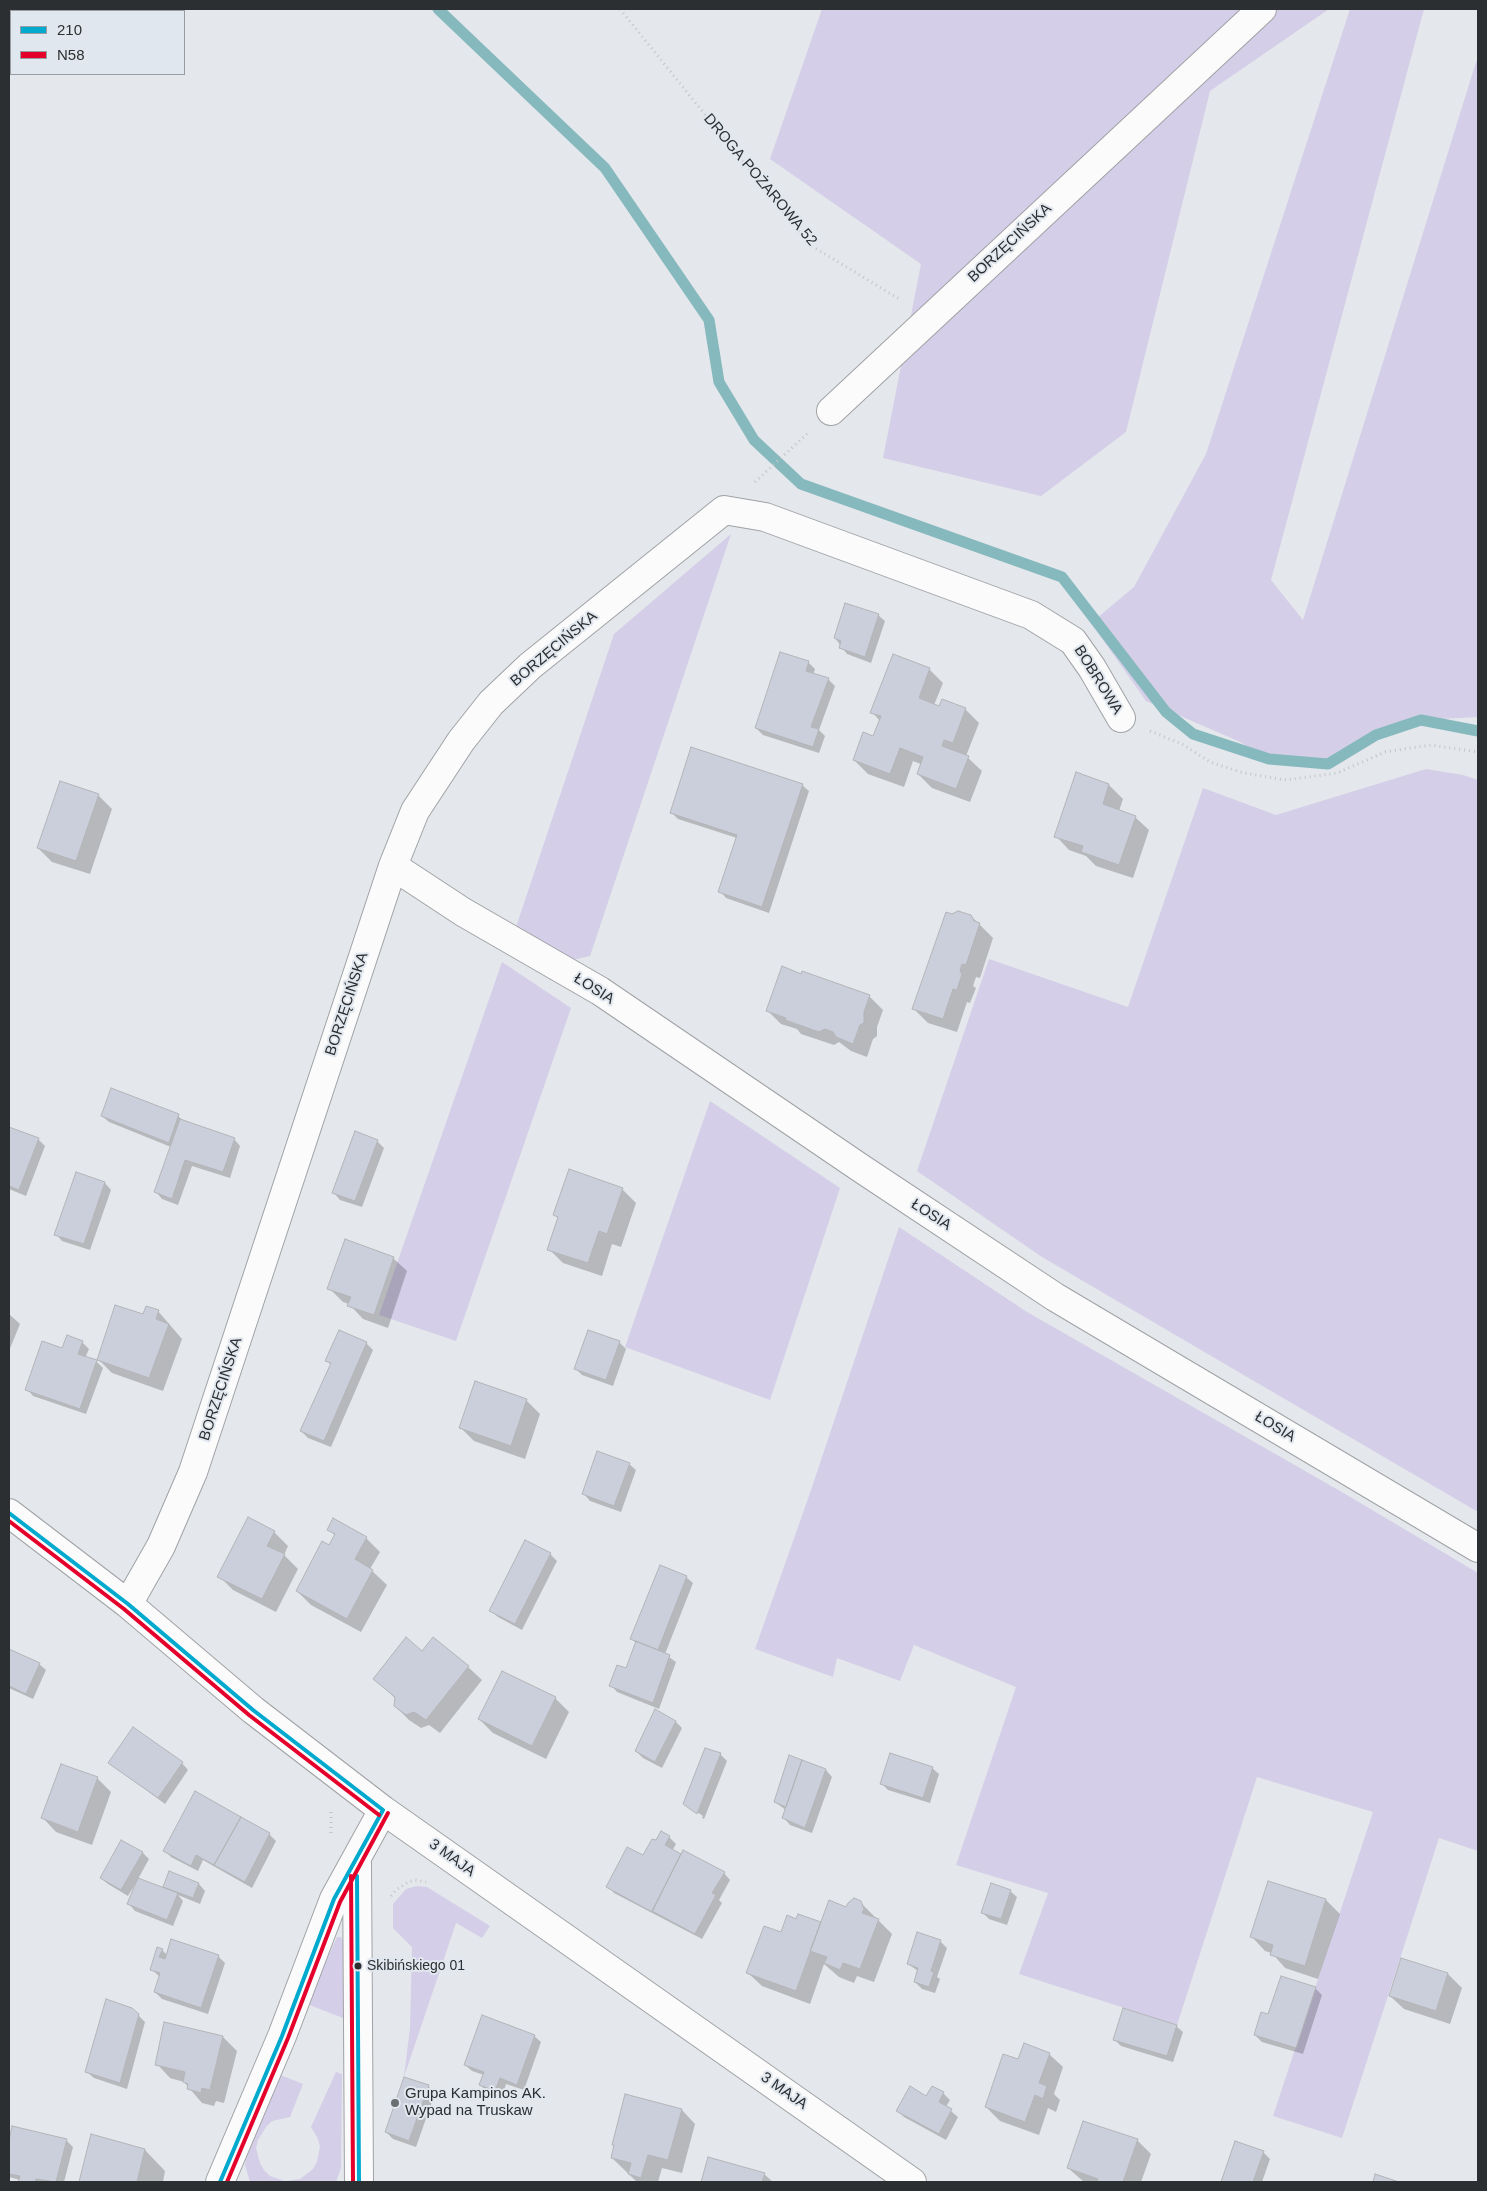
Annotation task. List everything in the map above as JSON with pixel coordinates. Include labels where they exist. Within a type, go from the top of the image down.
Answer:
[{"type":"street","name":"BORZĘCIŃSKA","points":[[831,411],[1262,9]]},
{"type":"street","name":"BORZĘCIŃSKA","points":[[128,1604],[161,1546],[194,1472],[393,866],[415,811],[461,741],[491,703],[530,666],[724,510]]},
{"type":"street","name":"BOBROWA","points":[[724,510],[775,520],[1031,615],[1073,641],[1092,668],[1121,718]]},
{"type":"street","name":"ŁOSIA","points":[[393,866],[463,912],[600,991],[1055,1297],[1478,1548]]},
{"type":"street","name":"3 MAJA","points":[[9,1513],[128,1604],[253,1710],[384,1810],[912,2182]]},
{"type":"street","points":[[220,2182],[282,2036],[334,1899],[384,1810]]},
{"type":"street","points":[[357,1861],[359,2182]]},
{"type":"path","name":"DROGA POŻAROWA 52","points":[[620,9],[810,245],[930,317]]},
{"type":"path","points":[[760,478],[831,411]]},
{"type":"path","name":"BOBROWA","points":[[1121,718],[1182,744],[1210,762],[1244,773],[1286,780],[1338,773],[1384,752],[1432,745],[1478,752]]},
{"type":"path","points":[[327,1805],[332,1820],[330,1840]]},
{"type":"path","points":[[389,1900],[396,1890],[408,1882],[416,1880],[434,1885],[452,1859]]},
{"type":"shaded area","points":[[822,9],[1329,9],[1210,91],[1126,432],[1041,496],[883,458],[921,264],[770,159]]},
{"type":"shaded area","points":[[1350,9],[1424,9],[1271,580],[1303,620],[1478,60],[1478,717],[1421,720],[1376,735],[1328,764],[1269,759],[1238,741],[1146,701],[1091,623],[1134,587],[1206,454]]},
{"type":"shaded area","points":[[731,534],[590,956],[568,961],[514,933],[614,634]]},
{"type":"shaded area","points":[[1426,769],[1463,775],[1478,780],[1478,1512],[1042,1257],[917,1171],[989,959],[1128,1007],[1203,788],[1276,815]]},
{"type":"shaded area","points":[[502,962],[571,1008],[456,1341],[379,1315]]},
{"type":"shaded area","points":[[710,1101],[840,1188],[770,1400],[625,1347]]},
{"type":"shaded area","points":[[899,1227],[1027,1312],[1347,1495],[1478,1573],[1478,1851],[1439,1838],[1342,2138],[1273,2116],[1373,1812],[1257,1777],[1177,2025],[1019,1974],[1048,1893],[956,1865],[1016,1687],[914,1645],[900,1681],[837,1658],[833,1677],[755,1649],[810,1493]]},
{"type":"shaded area","points":[[417,1886],[427,1887],[490,1926],[482,1938],[456,1923],[404,2077],[410,2028],[412,1947],[393,1928],[393,1904],[406,1889]]},
{"type":"shaded area","points":[[337,1937],[341,1937],[343,1941],[343,2018],[307,2004]]},
{"type":"shaded area","points":[[336,2072],[342,2074],[341,2168],[336,2182],[250,2182],[245,2165],[249,2142],[278,2074],[303,2084],[290,2117],[272,2121],[258,2140],[256,2148],[264,2170],[270,2176],[285,2181],[300,2179],[313,2169],[317,2162],[320,2146],[311,2127]]},
{"type":"building","points":[[845,603],[879,614],[865,657],[839,648],[841,641],[834,638]]},
{"type":"building","points":[[780,652],[809,661],[806,671],[829,678],[811,727],[819,729],[813,747],[755,728]]},
{"type":"building","points":[[893,654],[930,668],[919,698],[939,706],[942,699],[966,708],[953,743],[944,740],[942,746],[969,756],[956,789],[917,774],[923,757],[900,748],[890,774],[853,760],[863,732],[873,736],[881,716],[870,713]]},
{"type":"building","points":[[691,747],[803,784],[762,907],[718,892],[737,835],[670,813]]},
{"type":"building","points":[[1076,772],[1109,784],[1103,804],[1136,816],[1119,865],[1081,852],[1083,846],[1054,837]]},
{"type":"building","points":[[60,781],[99,794],[76,861],[37,848]]},
{"type":"building","points":[[958,911],[971,915],[974,921],[980,923],[966,965],[962,964],[960,971],[962,974],[957,990],[953,989],[943,1019],[912,1009],[946,912],[952,914]]},
{"type":"building","points":[[782,966],[801,974],[802,971],[870,995],[864,1012],[864,1023],[860,1025],[853,1044],[836,1037],[833,1032],[825,1029],[819,1032],[766,1011]]},
{"type":"building","points":[[111,1088],[179,1114],[169,1143],[101,1116]]},
{"type":"building","points":[[180,1119],[235,1138],[223,1172],[185,1160],[172,1199],[154,1192]]},
{"type":"building","points":[[9,1127],[39,1138],[19,1190],[9,1186]]},
{"type":"building","points":[[355,1131],[378,1140],[355,1201],[332,1193]]},
{"type":"building","points":[[569,1169],[623,1188],[607,1234],[599,1231],[588,1263],[547,1250],[558,1217],[553,1215]]},
{"type":"building","points":[[76,1172],[105,1182],[84,1244],[54,1235]]},
{"type":"building","points":[[345,1239],[394,1257],[374,1315],[347,1306],[351,1297],[327,1289]]},
{"type":"building","points":[[115,1305],[143,1314],[146,1306],[159,1310],[156,1319],[169,1324],[149,1378],[97,1360]]},
{"type":"building","points":[[339,1330],[367,1342],[324,1441],[300,1431],[331,1363],[325,1361]]},
{"type":"building","points":[[588,1330],[620,1341],[606,1380],[574,1369]]},
{"type":"building","points":[[67,1335],[83,1341],[78,1354],[97,1360],[80,1409],[25,1390],[42,1341],[62,1348]]},
{"type":"building","points":[[475,1381],[527,1399],[511,1446],[459,1428]]},
{"type":"building","points":[[597,1451],[630,1463],[614,1506],[582,1494]]},
{"type":"building","points":[[248,1517],[275,1531],[267,1546],[285,1554],[262,1599],[217,1577]]},
{"type":"building","points":[[333,1518],[367,1537],[355,1559],[373,1570],[347,1619],[296,1591],[322,1541],[329,1545],[335,1534],[327,1530]]},
{"type":"building","points":[[525,1540],[551,1553],[515,1624],[489,1611]]},
{"type":"building","points":[[660,1565],[687,1576],[658,1650],[630,1639]]},
{"type":"building","points":[[406,1637],[422,1651],[433,1637],[469,1666],[426,1720],[414,1712],[406,1715],[394,1706],[395,1697],[373,1679]]},
{"type":"building","points":[[636,1641],[670,1655],[653,1703],[609,1686],[617,1665],[626,1668]]},
{"type":"building","points":[[9,1649],[40,1663],[26,1694],[9,1686]]},
{"type":"building","points":[[502,1671],[556,1697],[532,1746],[478,1719]]},
{"type":"building","points":[[655,1709],[676,1721],[655,1762],[635,1751]]},
{"type":"building","points":[[133,1727],[183,1762],[158,1798],[108,1763]]},
{"type":"building","points":[[705,1748],[721,1753],[697,1814],[683,1804]]},
{"type":"building","points":[[890,1753],[933,1767],[923,1798],[880,1784]]},
{"type":"building","points":[[789,1755],[802,1760],[786,1807],[774,1802]]},
{"type":"building","points":[[802,1760],[826,1769],[805,1828],[782,1818]]},
{"type":"building","points":[[61,1764],[98,1777],[78,1832],[41,1818]]},
{"type":"building","points":[[195,1791],[241,1817],[214,1865],[196,1855],[191,1866],[163,1851]]},
{"type":"building","points":[[241,1817],[270,1833],[245,1882],[214,1865]]},
{"type":"building","points":[[661,1831],[670,1836],[665,1845],[681,1854],[652,1912],[606,1887],[627,1847],[643,1855],[652,1839],[656,1840]]},
{"type":"building","points":[[121,1840],[143,1852],[121,1890],[100,1878]]},
{"type":"building","points":[[683,1850],[725,1872],[712,1893],[716,1895],[695,1934],[652,1911]]},
{"type":"building","points":[[169,1871],[199,1883],[193,1898],[163,1887]]},
{"type":"building","points":[[138,1878],[178,1893],[167,1920],[127,1904]]},
{"type":"building","points":[[1268,1881],[1326,1899],[1305,1966],[1270,1955],[1273,1945],[1250,1937]]},
{"type":"building","points":[[991,1883],[1011,1890],[1001,1919],[981,1913]]},
{"type":"building","points":[[854,1898],[861,1901],[864,1909],[862,1913],[879,1919],[860,1969],[843,1963],[840,1970],[824,1963],[827,1957],[810,1951],[829,1900],[846,1907]]},
{"type":"building","points":[[798,1914],[821,1922],[796,1991],[746,1973],[764,1926],[781,1932],[787,1915],[796,1919]]},
{"type":"building","points":[[917,1932],[941,1940],[931,1971],[934,1972],[929,1987],[914,1982],[918,1968],[907,1964]]},
{"type":"building","points":[[171,1939],[219,1955],[201,2008],[154,1992],[160,1973],[150,1970],[157,1947],[163,1949],[159,1957],[165,1959]]},
{"type":"building","points":[[1401,1958],[1448,1973],[1436,2011],[1389,1996]]},
{"type":"building","points":[[1281,1976],[1316,1987],[1296,2048],[1254,2035],[1261,2012],[1268,2014]]},
{"type":"building","points":[[106,1999],[132,2008],[139,2014],[120,2083],[85,2072]]},
{"type":"building","points":[[1123,2008],[1177,2025],[1167,2056],[1113,2040]]},
{"type":"building","points":[[482,2015],[535,2035],[517,2085],[500,2078],[495,2091],[479,2085],[484,2072],[464,2065]]},
{"type":"building","points":[[164,2022],[223,2036],[210,2090],[202,2088],[201,2093],[187,2089],[188,2084],[183,2082],[185,2072],[155,2065]]},
{"type":"building","points":[[1024,2043],[1050,2053],[1039,2083],[1047,2086],[1043,2099],[1035,2095],[1025,2122],[985,2107],[1003,2054],[1018,2059]]},
{"type":"building","points":[[404,2077],[429,2085],[409,2141],[385,2132]]},
{"type":"building","points":[[910,2086],[926,2096],[932,2086],[944,2092],[939,2102],[952,2109],[939,2134],[896,2111]]},
{"type":"building","points":[[625,2094],[682,2109],[668,2160],[648,2155],[641,2178],[628,2174],[631,2163],[611,2158],[614,2145],[612,2145]]},
{"type":"building","points":[[1083,2121],[1138,2139],[1123,2182],[1097,2182],[1098,2179],[1067,2168]]},
{"type":"building","points":[[12,2126],[67,2139],[56,2182],[36,2179],[35,2182],[18,2182],[20,2176],[9,2174],[9,2141]]},
{"type":"building","points":[[91,2134],[145,2149],[137,2182],[79,2182]]},
{"type":"building","points":[[1235,2141],[1264,2151],[1253,2182],[1221,2182]]},
{"type":"building","points":[[708,2157],[765,2173],[762,2182],[701,2182]]},
{"type":"building","points":[[1375,2174],[1399,2182],[1373,2182]]},
{"type":"waterway","points":[[438,9],[605,168],[709,320],[719,382],[754,440],[801,484],[1062,577],[1166,712],[1193,734],[1269,759],[1328,764],[1376,735],[1421,720],[1478,731]]},
{"type":"transit line","name":"210","points":[[9,1513],[128,1604],[253,1710],[383,1810]]},
{"type":"transit line","name":"N58","points":[[9,1521],[124,1609],[249,1715],[379,1815]]},
{"type":"transit line","name":"210","points":[[220,2182],[282,2036],[334,1899],[383,1810]]},
{"type":"transit line","name":"N58","points":[[227,2182],[288,2038],[340,1902],[388,1813]]},
{"type":"transit line","name":"N58","points":[[351,1876],[353,2182]]},
{"type":"transit line","name":"210","points":[[357,1876],[359,2182]]},
{"type":"place","name":"Skibińskiego 01","points":[[358,1966]]},
{"type":"place","name":"Grupa Kampinos AK. Wypad na Truskaw","points":[[395,2103]]}]
